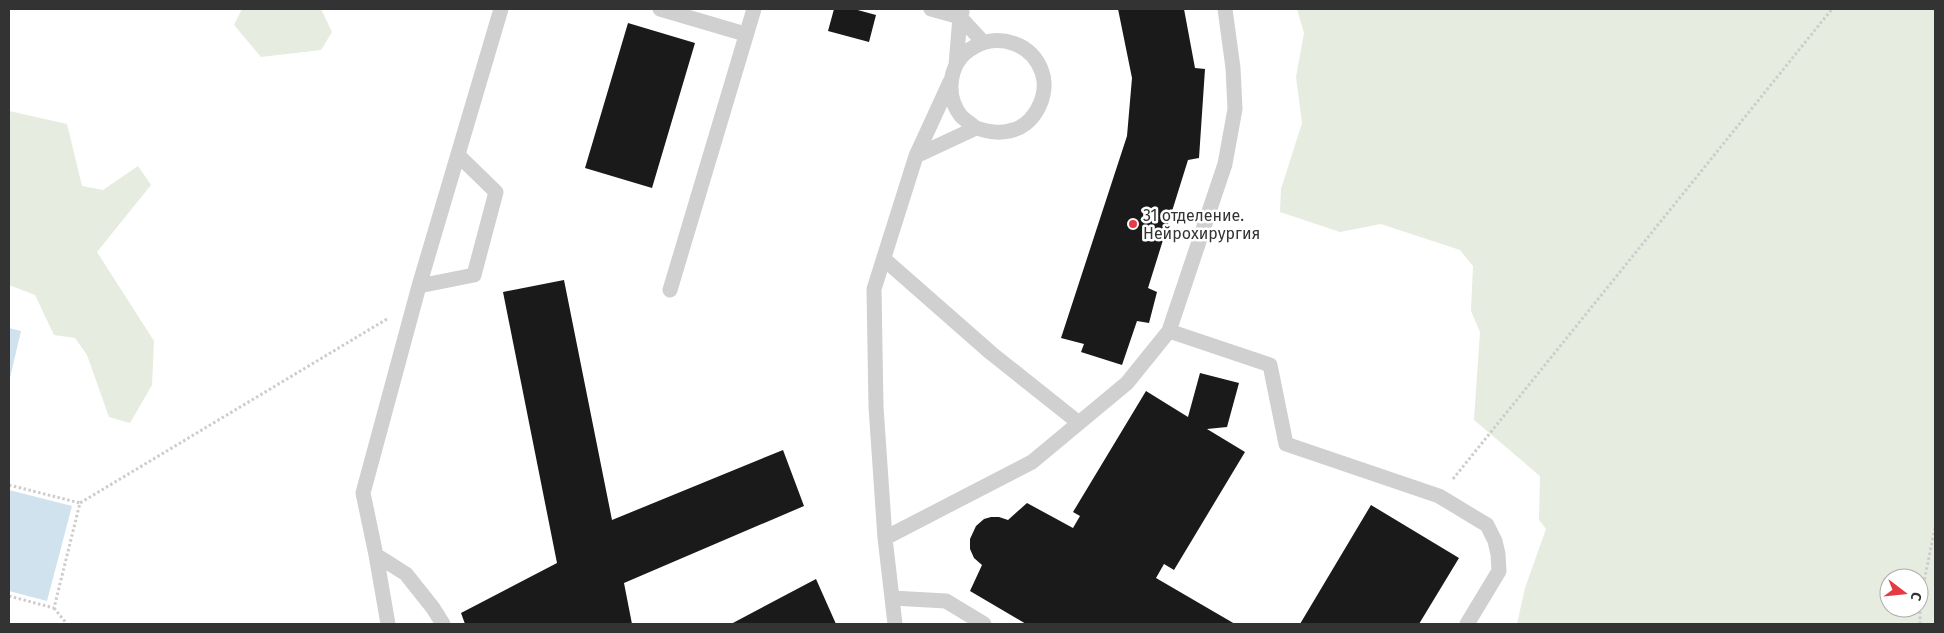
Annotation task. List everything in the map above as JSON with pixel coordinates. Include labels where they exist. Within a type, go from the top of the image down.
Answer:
[{"type":"lane","points":[[388,624],[363,493],[415,302],[501,9]]},
{"type":"lane","points":[[660,9],[746,34]]},
{"type":"lane","points":[[670,290],[754,9]]},
{"type":"lane","points":[[931,9],[962,13],[983,42]]},
{"type":"lane","points":[[885,538],[1032,462],[1127,383],[1169,331],[1225,164],[1235,108],[1233,68],[1225,9]]},
{"type":"lane","points":[[895,624],[885,538],[876,407],[874,289],[916,156],[956,65],[962,13]]},
{"type":"lane","points":[[950,82],[952,100],[962,116],[976,128],[993,133],[1011,131],[1028,122],[1039,108],[1044,90],[1042,72],[1033,56],[1019,45],[1001,40],[983,42],[967,50],[956,65]]},
{"type":"lane","points":[[916,156],[976,128]]},
{"type":"lane","points":[[420,286],[474,275],[496,192],[458,155]]},
{"type":"lane","points":[[884,259],[991,353],[1079,423]]},
{"type":"lane","points":[[1169,331],[1270,365],[1286,444],[1439,496],[1487,525],[1496,541],[1499,571],[1467,624]]},
{"type":"lane","points":[[376,555],[406,574],[433,608],[442,624]]},
{"type":"lane","points":[[892,598],[946,601],[984,624]]},
{"type":"path","points":[[1439,496],[1832,9]]},
{"type":"path","points":[[54,608],[80,503],[415,302]]},
{"type":"path","points":[[9,485],[80,503]]},
{"type":"path","points":[[1920,624],[1920,601],[1935,528]]},
{"type":"path","points":[[9,596],[54,608],[67,624]]},
{"type":"shaded area","points":[[242,9],[321,9],[332,32],[321,50],[261,57],[234,25]]},
{"type":"shaded area","points":[[1297,9],[1935,9],[1935,624],[1517,624],[1525,588],[1546,529],[1539,520],[1540,476],[1474,420],[1480,332],[1471,311],[1473,266],[1460,250],[1381,224],[1340,232],[1280,212],[1281,189],[1302,123],[1296,77],[1304,33]]},
{"type":"shaded area","points":[[9,111],[67,124],[82,186],[103,190],[138,166],[151,185],[97,252],[154,341],[152,385],[130,423],[109,417],[87,355],[75,338],[54,335],[35,295],[9,285]]},
{"type":"water","points":[[9,328],[21,331],[9,382]]},
{"type":"water","points":[[9,490],[72,506],[47,601],[9,591]]},
{"type":"building","points":[[834,9],[854,9],[876,15],[869,42],[828,31]]},
{"type":"building","name":"31 отделение. Нейрохирургия","points":[[1118,9],[1184,9],[1195,68],[1205,69],[1199,158],[1188,160],[1148,288],[1157,292],[1149,323],[1137,321],[1122,365],[1081,352],[1084,344],[1061,338],[1127,136],[1132,78]]},
{"type":"building","points":[[628,23],[695,43],[652,188],[585,168]]},
{"type":"building","points":[[564,280],[612,520],[783,450],[804,506],[624,583],[632,624],[465,624],[461,613],[557,563],[503,292]]},
{"type":"building","points":[[1200,373],[1239,383],[1227,427],[1207,429],[1245,452],[1174,570],[1164,564],[1156,578],[1235,624],[1026,624],[970,591],[982,565],[974,558],[970,549],[970,539],[976,526],[984,519],[991,517],[1008,520],[1027,503],[1073,528],[1080,516],[1073,512],[1146,391],[1188,417]]},
{"type":"building","points":[[1371,505],[1459,558],[1419,624],[1300,624]]},
{"type":"building","points":[[816,579],[836,624],[731,624]]},
{"type":"place","name":"31 отделение. Нейрохирургия","points":[[1133,224]]}]
